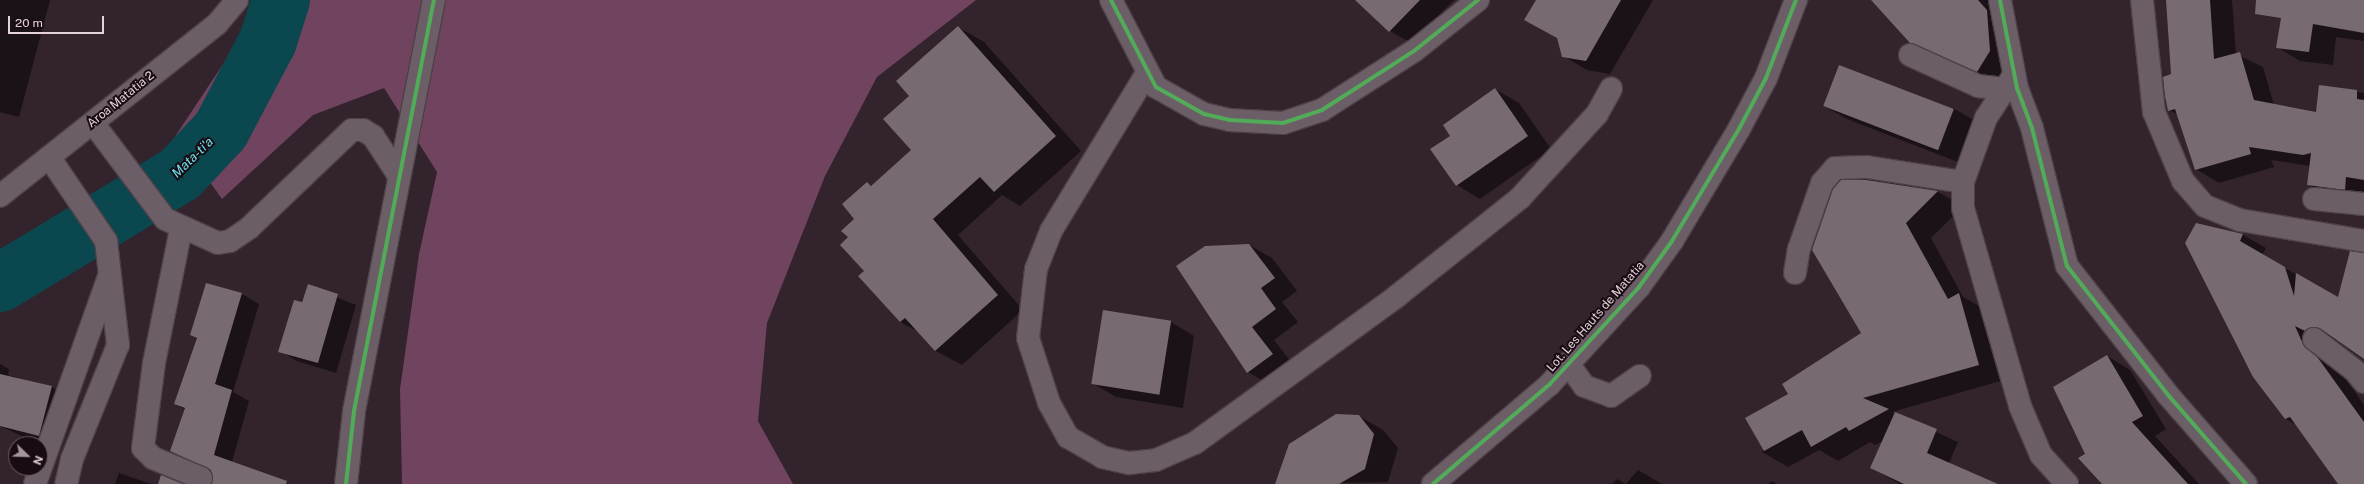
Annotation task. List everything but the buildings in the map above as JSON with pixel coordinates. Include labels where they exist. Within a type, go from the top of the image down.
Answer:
[{"type":"street","name":"Aroa Matatia 2","points":[[0,196],[217,24],[237,0]]},
{"type":"street","points":[[346,484],[354,411],[434,0]]},
{"type":"street","points":[[1111,0],[1147,73],[1156,87],[1204,114],[1229,120],[1283,123],[1322,110],[1414,51],[1478,0]]},
{"type":"street","name":"Lot. Les Hauts de Matatia","points":[[1433,484],[1569,365],[1639,287],[1672,241],[1766,78],[1796,0]]},
{"type":"street","points":[[2000,0],[2010,82],[2067,266],[2168,395],[2246,484]]},
{"type":"street","points":[[2142,0],[2154,112],[2183,181],[2205,206],[2240,220],[2364,242]]},
{"type":"street","points":[[1910,55],[1978,86],[2010,82]]},
{"type":"street","points":[[1147,73],[1052,231],[1036,269],[1028,338],[1049,403],[1068,437],[1102,457],[1129,463],[1156,460],[1195,443],[1397,296],[1520,198],[1597,114],[1611,89]]},
{"type":"street","points":[[2010,82],[1986,118],[1963,182],[1965,216],[2020,406],[2041,455],[2066,484]]},
{"type":"street","points":[[93,123],[173,224],[218,243],[230,241],[249,228],[352,130],[373,136],[399,176]]},
{"type":"street","points":[[49,157],[70,188],[108,251],[118,345],[72,460],[66,484]]},
{"type":"street","points":[[1795,273],[1799,249],[1822,183],[1835,168],[1867,167],[1963,182]]},
{"type":"street","points":[[2314,198],[2364,204]]},
{"type":"street","points":[[173,224],[143,448],[153,458],[201,478]]},
{"type":"street","points":[[35,484],[106,287],[108,251]]},
{"type":"street","points":[[2314,340],[2354,370],[2364,382]]},
{"type":"street","points":[[1569,365],[1584,386],[1611,396],[1640,376]]},
{"type":"shaded area","points":[[262,0],[976,0],[877,77],[825,176],[767,323],[758,421],[793,484],[402,484],[400,389],[419,254],[437,172],[384,88],[313,115],[222,199],[176,135],[261,7]]},
{"type":"waterway","name":"Mata-ti'a","points":[[0,283],[180,174],[221,130],[268,41],[281,0]]},
{"type":"cycle path","points":[[346,484],[354,411],[434,0]]},
{"type":"cycle path","points":[[1111,0],[1156,87],[1204,114],[1229,120],[1283,123],[1322,110],[1414,51],[1478,0]]},
{"type":"cycle path","points":[[1433,484],[1549,385],[1639,287],[1672,241],[1739,129],[1766,78],[1796,0]]},
{"type":"cycle path","points":[[2000,0],[2017,88],[2032,128],[2067,266],[2168,395],[2246,484]]}]
